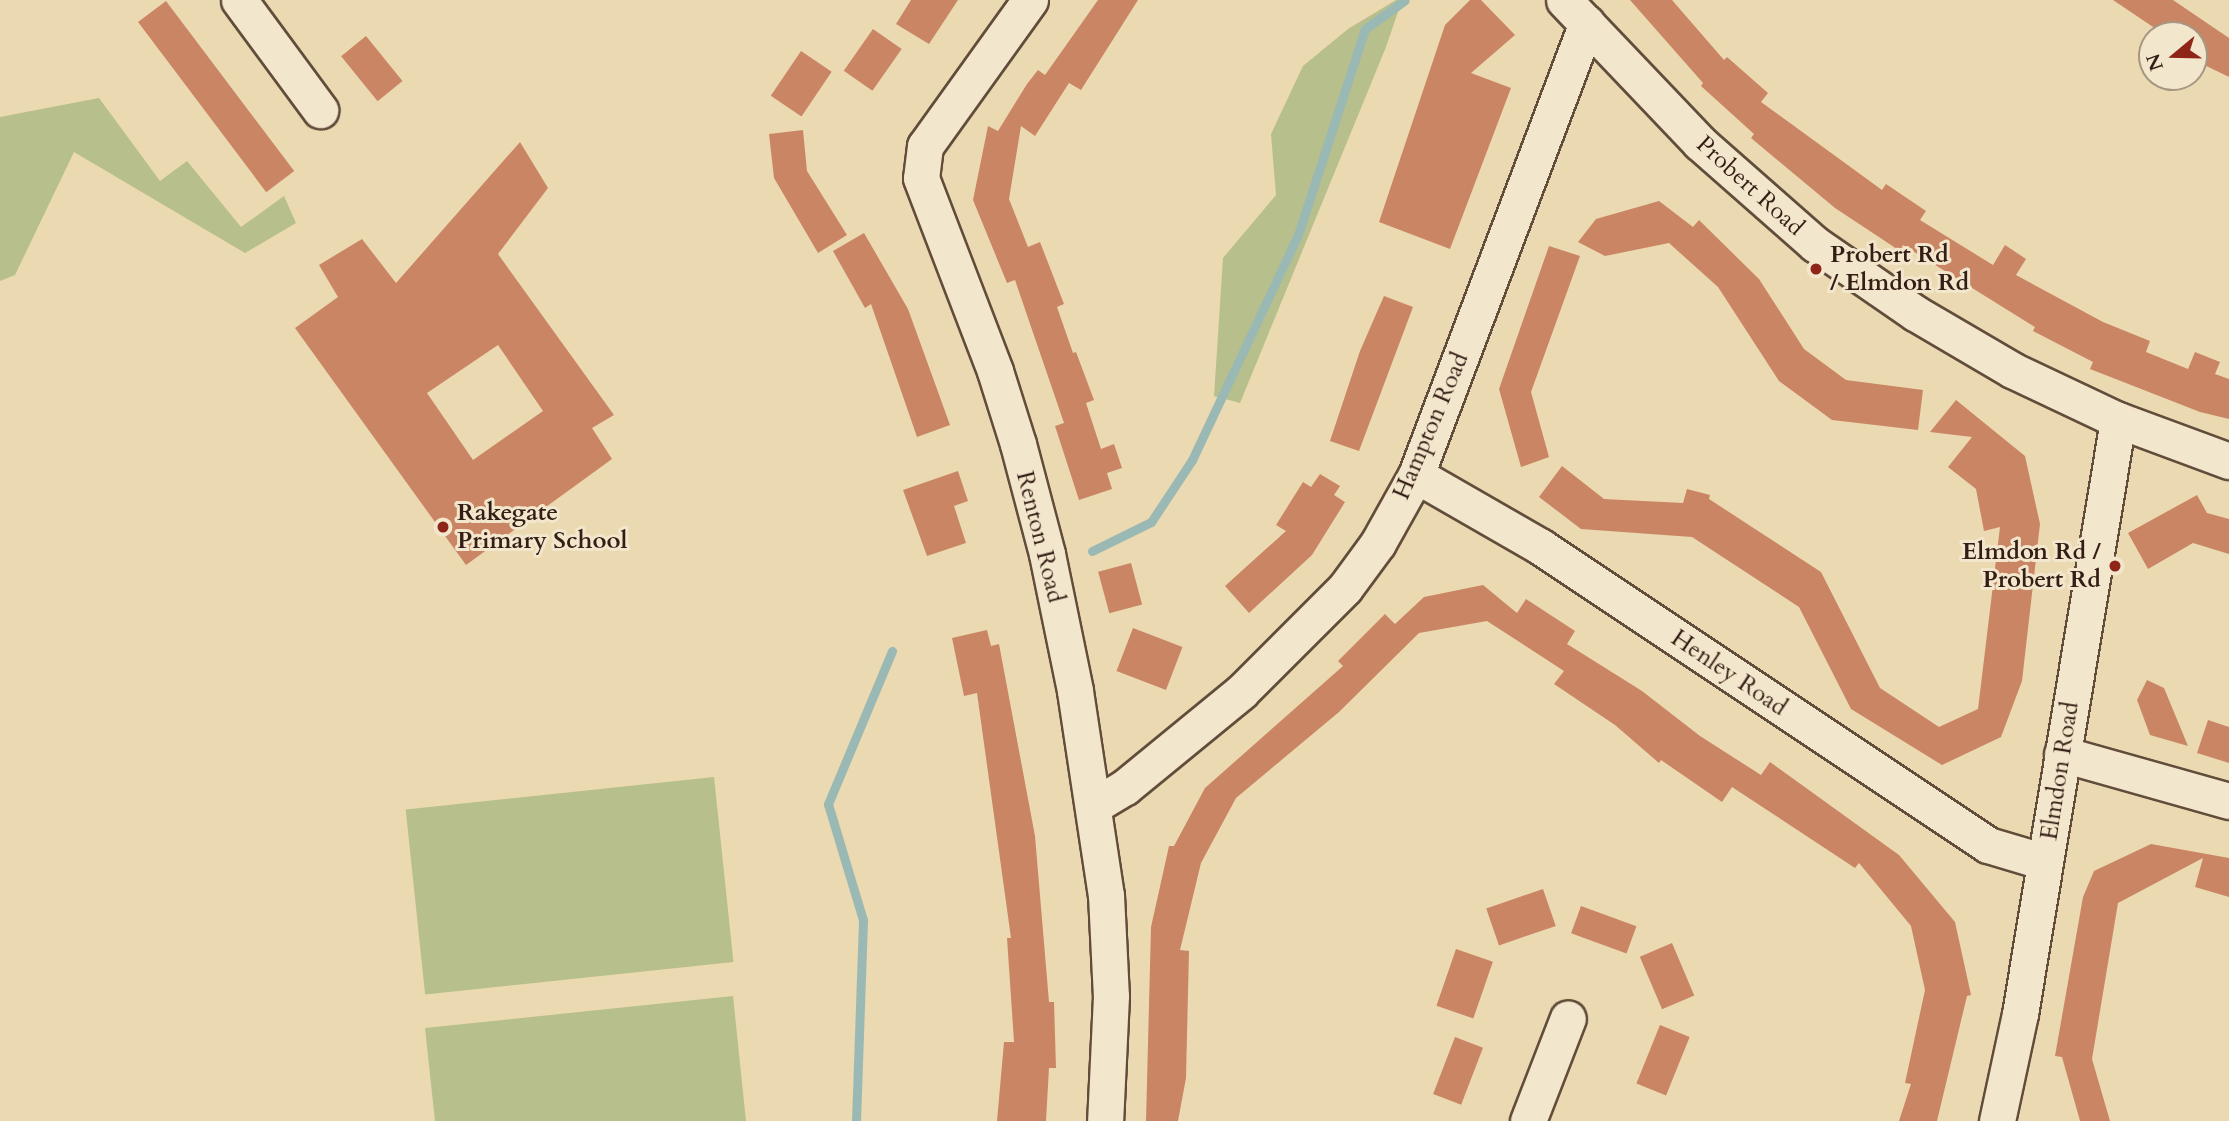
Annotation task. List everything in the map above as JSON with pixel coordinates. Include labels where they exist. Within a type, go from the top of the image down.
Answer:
[{"type":"street","points":[[239,0],[320,110]]},
{"type":"street","name":"Renton Road","points":[[1030,0],[925,146],[921,177],[995,371],[1018,444],[1047,554],[1095,805],[1106,895],[1111,996],[1105,1121]]},
{"type":"street","name":"Hampton Road","points":[[1095,805],[1125,787],[1241,692],[1345,588],[1378,543],[1416,475],[1575,12]]},
{"type":"street","name":"Probert Road","points":[[1575,12],[1700,143],[1815,244],[1915,313],[2012,370],[2119,420],[2229,461]]},
{"type":"street","name":"Elmdon Road","points":[[1997,1121],[2045,862],[2119,420]]},
{"type":"street","name":"Henley Road","points":[[1416,475],[1541,547],[1988,845],[2045,862]]},
{"type":"street","points":[[2062,754],[2229,801]]},
{"type":"street","points":[[1528,1121],[1569,1018]]},
{"type":"green space","points":[[1396,0],[1402,0],[1386,47],[1240,403],[1214,396],[1223,258],[1276,195],[1271,134],[1303,66],[1348,29]]},
{"type":"green space","points":[[99,98],[160,181],[187,161],[241,227],[284,196],[296,223],[245,253],[74,152],[15,275],[0,281],[0,117]]},
{"type":"green space","points":[[714,777],[733,962],[425,994],[406,809]]},
{"type":"green space","points":[[733,996],[746,1121],[435,1121],[425,1028]]},
{"type":"building","points":[[911,0],[958,0],[929,44],[896,24]]},
{"type":"building","points":[[1098,0],[1138,0],[1081,90],[1069,83],[1035,136],[1021,126],[1009,199],[1028,247],[1040,242],[1064,304],[1057,307],[1073,353],[1076,352],[1094,400],[1086,403],[1101,449],[1114,444],[1122,468],[1107,473],[1112,489],[1079,500],[1055,426],[1064,423],[1015,280],[1007,283],[973,200],[988,126],[998,131],[1027,84],[1038,70],[1045,75]]},
{"type":"building","points":[[1470,0],[1481,0],[1515,35],[1471,73],[1511,88],[1450,249],[1379,222],[1445,25]]},
{"type":"building","points":[[1630,0],[1672,0],[1724,60],[1727,57],[1768,93],[1761,102],[1882,190],[1886,184],[1926,211],[1920,220],[1993,265],[2005,245],[2026,259],[2016,275],[2103,322],[2150,341],[2146,352],[2188,369],[2195,352],[2220,362],[2215,374],[2229,379],[2229,419],[2200,412],[2090,369],[2093,362],[2033,331],[2035,327],[1903,245],[1900,251],[1835,208],[1751,138],[1754,134],[1701,86],[1703,83]]},
{"type":"building","points":[[2113,0],[2173,0],[2204,21],[2144,21]]},
{"type":"building","points":[[166,1],[294,171],[266,192],[138,22]]},
{"type":"building","points":[[2208,24],[2229,38],[2229,77],[2208,67]]},
{"type":"building","points":[[873,29],[902,49],[872,91],[844,71]]},
{"type":"building","points":[[366,36],[403,81],[378,101],[341,56]]},
{"type":"building","points":[[801,51],[832,72],[801,116],[771,96]]},
{"type":"building","points":[[803,130],[807,171],[847,235],[818,253],[774,178],[769,134]]},
{"type":"building","points":[[520,142],[548,188],[498,254],[614,415],[592,428],[612,459],[466,565],[295,328],[338,297],[319,265],[362,239],[396,283]],"holes":[[[498,345],[543,411],[473,460],[427,393]]]},
{"type":"building","points":[[1659,201],[1693,227],[1699,220],[1759,279],[1804,349],[1846,380],[1923,390],[1918,430],[1832,420],[1779,381],[1718,287],[1669,243],[1605,256],[1578,242],[1596,219]]},
{"type":"building","points":[[864,233],[908,309],[950,425],[917,437],[871,304],[865,308],[833,251]]},
{"type":"building","points":[[1549,246],[1580,256],[1531,392],[1549,457],[1521,467],[1499,389]]},
{"type":"building","points":[[1384,296],[1413,307],[1359,451],[1330,441],[1360,351]]},
{"type":"building","points":[[1956,400],[2025,456],[2040,524],[2022,681],[2001,737],[1942,765],[1851,709],[1799,607],[1692,537],[1581,529],[1539,497],[1562,466],[1604,499],[1683,503],[1687,489],[1710,495],[1709,499],[1821,572],[1880,688],[1939,727],[1978,709],[2000,527],[1984,531],[1976,489],[1948,467],[1972,437],[1930,432]]},
{"type":"building","points":[[958,471],[968,501],[954,506],[966,543],[927,556],[903,490]]},
{"type":"building","points":[[1320,474],[1340,486],[1334,495],[1345,502],[1312,555],[1249,613],[1225,586],[1286,531],[1276,525],[1303,482],[1311,487]]},
{"type":"building","points":[[2197,495],[2207,513],[2229,519],[2229,554],[2193,543],[2148,569],[2128,533]]},
{"type":"building","points":[[1131,563],[1142,605],[1109,613],[1098,572]]},
{"type":"building","points":[[1483,585],[1517,613],[1526,599],[1575,631],[1567,644],[1642,691],[1700,736],[1761,775],[1770,762],[1899,855],[1955,922],[1971,995],[1967,996],[1937,1121],[1899,1121],[1911,1084],[1905,1083],[1925,990],[1911,926],[1859,863],[1855,868],[1732,787],[1722,802],[1661,760],[1659,763],[1615,725],[1554,684],[1564,671],[1487,621],[1419,633],[1339,712],[1236,798],[1201,863],[1180,950],[1189,951],[1186,1078],[1178,1121],[1146,1121],[1151,927],[1169,846],[1174,846],[1205,788],[1343,666],[1338,661],[1385,614],[1395,624],[1424,597]]},
{"type":"building","points":[[1133,628],[1182,647],[1166,690],[1117,671]]},
{"type":"building","points":[[987,630],[991,646],[999,644],[1035,836],[1049,1002],[1054,1002],[1056,1068],[1049,1068],[1046,1121],[997,1121],[1004,1042],[1014,1042],[1007,938],[1011,938],[977,693],[964,696],[952,638]]},
{"type":"building","points":[[2147,680],[2164,688],[2188,746],[2150,735],[2137,700]]},
{"type":"building","points":[[2208,720],[2229,727],[2229,763],[2197,753]]},
{"type":"building","points":[[2151,844],[2229,858],[2229,897],[2195,887],[2203,858],[2118,903],[2092,1059],[2110,1121],[2080,1121],[2062,1057],[2055,1056],[2083,897],[2094,871]]},
{"type":"building","points":[[1543,889],[1556,926],[1499,945],[1486,909]]},
{"type":"building","points":[[1581,906],[1636,926],[1627,953],[1571,933]]},
{"type":"building","points":[[1672,943],[1694,995],[1662,1009],[1640,957]]},
{"type":"building","points":[[1456,949],[1493,962],[1473,1018],[1436,1006]]},
{"type":"building","points":[[1660,1025],[1690,1037],[1666,1095],[1636,1083]]},
{"type":"building","points":[[1455,1037],[1483,1048],[1461,1105],[1433,1094]]},
{"type":"waterway","points":[[1092,551],[1151,522],[1192,460],[1298,235],[1365,29],[1405,0]]},
{"type":"waterway","points":[[856,1121],[863,920],[828,804],[892,651]]},
{"type":"place","name":"Probert Rd / Elmdon Rd","points":[[1816,269]]},
{"type":"place","name":"Rakegate Primary School","points":[[443,527]]},
{"type":"place","name":"Elmdon Rd / Probert Rd","points":[[2115,566]]}]
